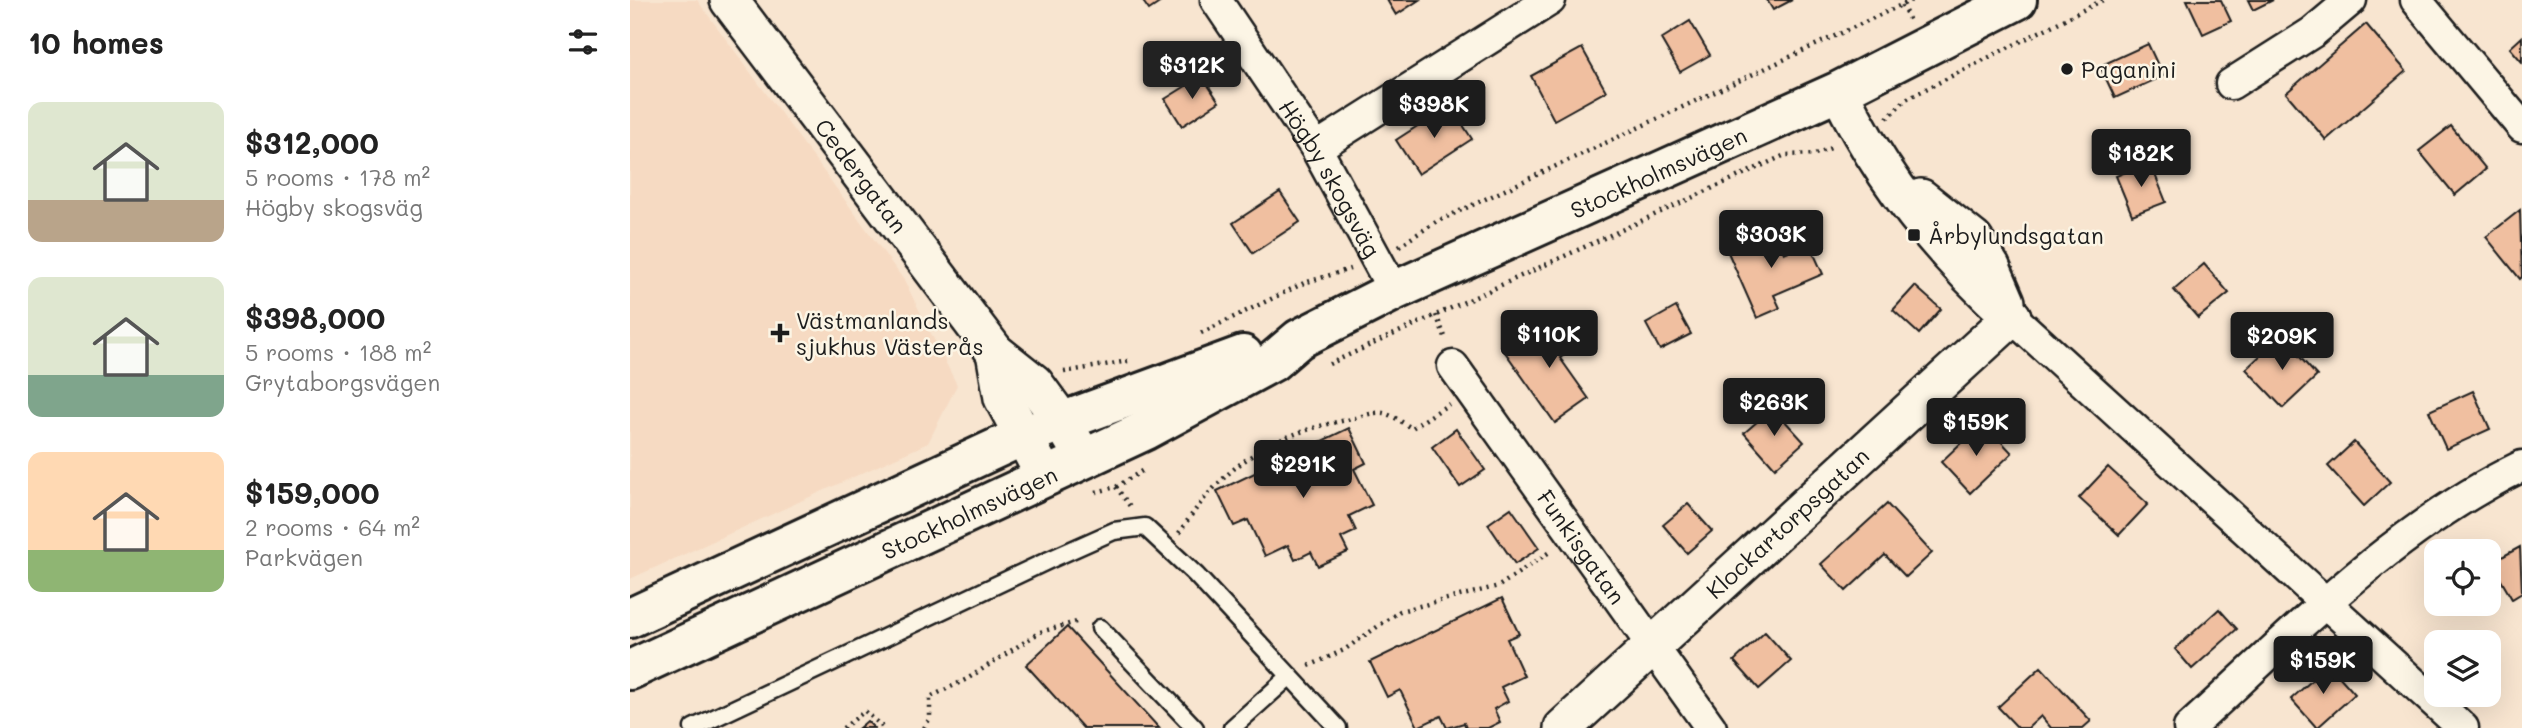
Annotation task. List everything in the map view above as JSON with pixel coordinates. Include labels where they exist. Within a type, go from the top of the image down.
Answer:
[{"type":"main road","name":"Stockholmsvägen","points":[[630,670],[1044,475],[1146,430],[1261,368],[1308,354],[1394,290],[1839,91],[2016,0]]},
{"type":"main road","name":"Stockholmsvägen","points":[[630,618],[1061,420],[1120,402],[1264,347],[1308,354]]},
{"type":"street","name":"Cedergatan","points":[[730,0],[995,352],[1034,383],[1084,458]]},
{"type":"street","name":"Högby skogsväg","points":[[1216,0],[1316,148],[1394,290]]},
{"type":"street","points":[[1316,148],[1550,0]]},
{"type":"street","points":[[2231,84],[2313,32],[2351,0]]},
{"type":"street","points":[[2416,0],[2522,127]]},
{"type":"street","points":[[1839,91],[1859,133],[1879,164],[1950,258],[2463,728]]},
{"type":"street","name":"Klockartorpsgatan","points":[[1563,728],[2012,317]]},
{"type":"street","name":"Cedergatan","points":[[995,352],[1003,398],[1044,475]]},
{"type":"street","name":"Funkisgatan","points":[[1453,366],[1711,728]]},
{"type":"street","points":[[2189,728],[2325,602],[2434,516],[2483,485],[2522,466]]},
{"type":"lane","points":[[693,728],[1114,531],[1145,527],[1170,548],[1338,728]]},
{"type":"lane","points":[[1100,628],[1195,728]]},
{"type":"lane","points":[[1232,728],[1290,676]]},
{"type":"path","points":[[1194,336],[1304,283],[1376,257],[1436,222],[1912,0]]},
{"type":"path","points":[[1308,354],[1785,155],[1815,154],[1894,114],[1906,99],[2103,0]]},
{"type":"path","points":[[1058,373],[1140,360]]},
{"type":"path","points":[[1170,548],[1200,500],[1258,449],[1284,436],[1328,423],[1383,413],[1412,428],[1470,390]]},
{"type":"path","points":[[1116,487],[1151,466]]},
{"type":"path","points":[[1290,676],[1343,650],[1400,611],[1499,586],[1556,546],[1566,526]]},
{"type":"path","points":[[924,728],[930,718],[930,697],[967,679],[1040,632],[1071,622],[1092,621],[1100,628]]},
{"type":"path","points":[[843,728],[864,711],[884,728]]},
{"type":"shaded area","name":"Västmanlands sjukhus Västerås","points":[[630,0],[697,0],[904,280],[957,385],[928,443],[630,579]]},
{"type":"building","points":[[1142,0],[1164,0],[1149,10]]},
{"type":"building","points":[[1387,0],[1419,0],[1396,15]]},
{"type":"building","points":[[1767,0],[1792,0],[1773,10]]},
{"type":"building","points":[[2187,0],[2221,0],[2231,21],[2203,34]]},
{"type":"building","points":[[2248,0],[2273,0],[2253,10]]},
{"type":"building","points":[[1690,21],[1710,55],[1680,72],[1661,39]]},
{"type":"building","points":[[2366,24],[2406,71],[2326,140],[2286,93]]},
{"type":"building","points":[[2522,37],[2522,62],[2510,48]]},
{"type":"building","points":[[2148,44],[2163,76],[2115,98],[2100,66]]},
{"type":"building","points":[[1582,48],[1606,91],[1554,120],[1531,76]]},
{"type":"building","points":[[1202,76],[1219,102],[1182,126],[1165,99]]},
{"type":"building","points":[[1450,105],[1472,139],[1418,174],[1396,140]]},
{"type":"building","points":[[2451,126],[2486,169],[2455,195],[2419,151]]},
{"type":"building","points":[[2150,162],[2166,202],[2132,215],[2116,176]]},
{"type":"building","points":[[1280,192],[1300,222],[1253,253],[1233,223]]},
{"type":"building","points":[[2520,210],[2522,277],[2520,279],[2486,237]]},
{"type":"building","points":[[1773,229],[1784,253],[1809,243],[1823,274],[1774,295],[1780,308],[1757,318],[1727,250]]},
{"type":"building","points":[[2204,264],[2229,293],[2198,318],[2174,290]]},
{"type":"building","points":[[1915,286],[1941,309],[1919,334],[1893,310]]},
{"type":"building","points":[[1676,307],[1691,334],[1660,350],[1646,324]]},
{"type":"building","points":[[1555,318],[1576,347],[1560,358],[1589,399],[1555,423],[1505,352]]},
{"type":"building","points":[[2281,336],[2317,376],[2283,408],[2246,369]]},
{"type":"building","points":[[2473,391],[2490,429],[2446,449],[2429,411]]},
{"type":"building","points":[[1773,408],[1804,442],[1775,468],[1744,433]]},
{"type":"building","points":[[1983,422],[2012,453],[1970,493],[1941,462]]},
{"type":"building","points":[[1349,428],[1366,463],[1354,469],[1372,505],[1349,516],[1356,531],[1341,538],[1348,552],[1318,566],[1311,552],[1295,560],[1288,545],[1265,556],[1248,520],[1234,526],[1217,491]]},
{"type":"building","points":[[1456,429],[1485,470],[1460,487],[1432,447]]},
{"type":"building","points":[[2354,442],[2390,482],[2364,506],[2328,466]]},
{"type":"building","points":[[2108,467],[2148,504],[2119,535],[2079,498]]},
{"type":"building","points":[[1688,504],[1712,531],[1687,553],[1663,525]]},
{"type":"building","points":[[1887,504],[1932,553],[1906,577],[1885,555],[1846,591],[1821,564]]},
{"type":"building","points":[[1511,508],[1539,548],[1515,564],[1488,524]]},
{"type":"building","points":[[2520,547],[2522,593],[2512,599],[2501,580],[2501,557]]},
{"type":"building","points":[[1502,598],[1519,634],[1507,639],[1524,676],[1501,687],[1508,701],[1494,709],[1500,722],[1488,728],[1466,728],[1464,723],[1447,728],[1441,716],[1418,727],[1400,690],[1387,697],[1370,662]]},
{"type":"building","points":[[2219,609],[2237,629],[2192,669],[2175,649]]},
{"type":"building","points":[[1067,627],[1159,728],[1083,728],[1026,665]]},
{"type":"building","points":[[1765,632],[1791,661],[1759,689],[1734,661]]},
{"type":"building","points":[[2329,665],[2355,694],[2317,728],[2291,699]]},
{"type":"building","points":[[2041,667],[2091,721],[2083,728],[2051,728],[2041,716],[2028,728],[2018,728],[1998,707]]},
{"type":"building","points":[[867,721],[874,728],[859,728]]},
{"type":"place","name":"Paganini","points":[[2067,69]]},
{"type":"place","name":"Årbylundsgatan","points":[[1914,235]]},
{"type":"place","name":"Västmanlands sjukhus Västerås","points":[[780,333]]}]
